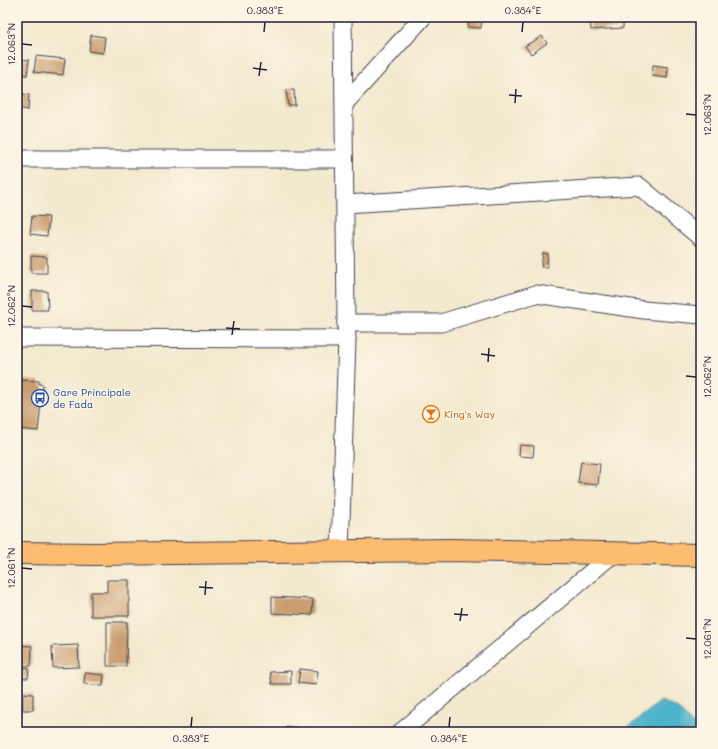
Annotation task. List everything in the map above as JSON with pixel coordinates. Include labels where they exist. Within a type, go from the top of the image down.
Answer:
[{"type":"highway","points":[[17,553],[94,554],[450,550],[701,555]]},
{"type":"street","points":[[340,552],[346,331],[343,17]]},
{"type":"street","points":[[344,104],[423,17]]},
{"type":"street","points":[[17,159],[344,159]]},
{"type":"street","points":[[345,204],[639,186],[701,238]]},
{"type":"street","points":[[17,338],[346,331],[440,323],[536,294],[644,310],[701,315]]},
{"type":"street","points":[[401,732],[614,554]]},
{"type":"water","points":[[661,701],[678,709],[700,732],[624,732]]},
{"type":"building","points":[[469,17],[482,17],[481,28],[468,27]]},
{"type":"building","points":[[590,17],[623,17],[623,28],[591,30]]},
{"type":"building","points":[[91,35],[105,37],[103,53],[89,51]]},
{"type":"building","points":[[542,36],[547,43],[531,54],[525,46]]},
{"type":"building","points":[[36,56],[65,59],[63,75],[34,72]]},
{"type":"building","points":[[17,59],[29,60],[27,75],[17,74]]},
{"type":"building","points":[[653,65],[668,67],[667,78],[652,76]]},
{"type":"building","points":[[286,90],[294,90],[295,105],[288,105]]},
{"type":"building","points":[[17,93],[29,95],[28,110],[17,108]]},
{"type":"building","points":[[32,216],[49,217],[47,236],[30,234]]},
{"type":"building","points":[[543,253],[548,254],[547,267],[541,267]]},
{"type":"building","points":[[31,256],[47,257],[47,273],[31,273]]},
{"type":"building","points":[[32,291],[47,291],[48,310],[32,310]]},
{"type":"building","points":[[17,380],[39,381],[39,384],[43,385],[38,431],[17,429]]},
{"type":"building","points":[[520,445],[534,446],[533,457],[519,456]]},
{"type":"building","points":[[581,462],[600,464],[598,485],[578,483]]},
{"type":"building","points":[[107,580],[129,580],[129,616],[91,616],[91,592],[107,592]]},
{"type":"building","points":[[272,597],[313,599],[312,615],[272,613]]},
{"type":"building","points":[[107,622],[127,622],[126,666],[107,666]]},
{"type":"building","points":[[698,623],[701,623],[701,636],[697,635]]},
{"type":"building","points":[[17,645],[32,646],[31,666],[17,665]]},
{"type":"building","points":[[78,645],[79,667],[53,668],[52,646]]},
{"type":"building","points":[[17,668],[29,668],[28,678],[17,678]]},
{"type":"building","points":[[300,669],[318,671],[316,685],[298,683]]},
{"type":"building","points":[[291,671],[291,684],[272,684],[270,672]]},
{"type":"building","points":[[85,673],[104,675],[103,686],[84,684]]},
{"type":"building","points":[[23,693],[33,694],[33,710],[23,710]]},
{"type":"building","points":[[286,727],[298,728],[297,732],[285,732]]},
{"type":"place","name":"Gare Principale de Fada","points":[[40,398]]},
{"type":"place","name":"King's Way","points":[[431,414]]}]
